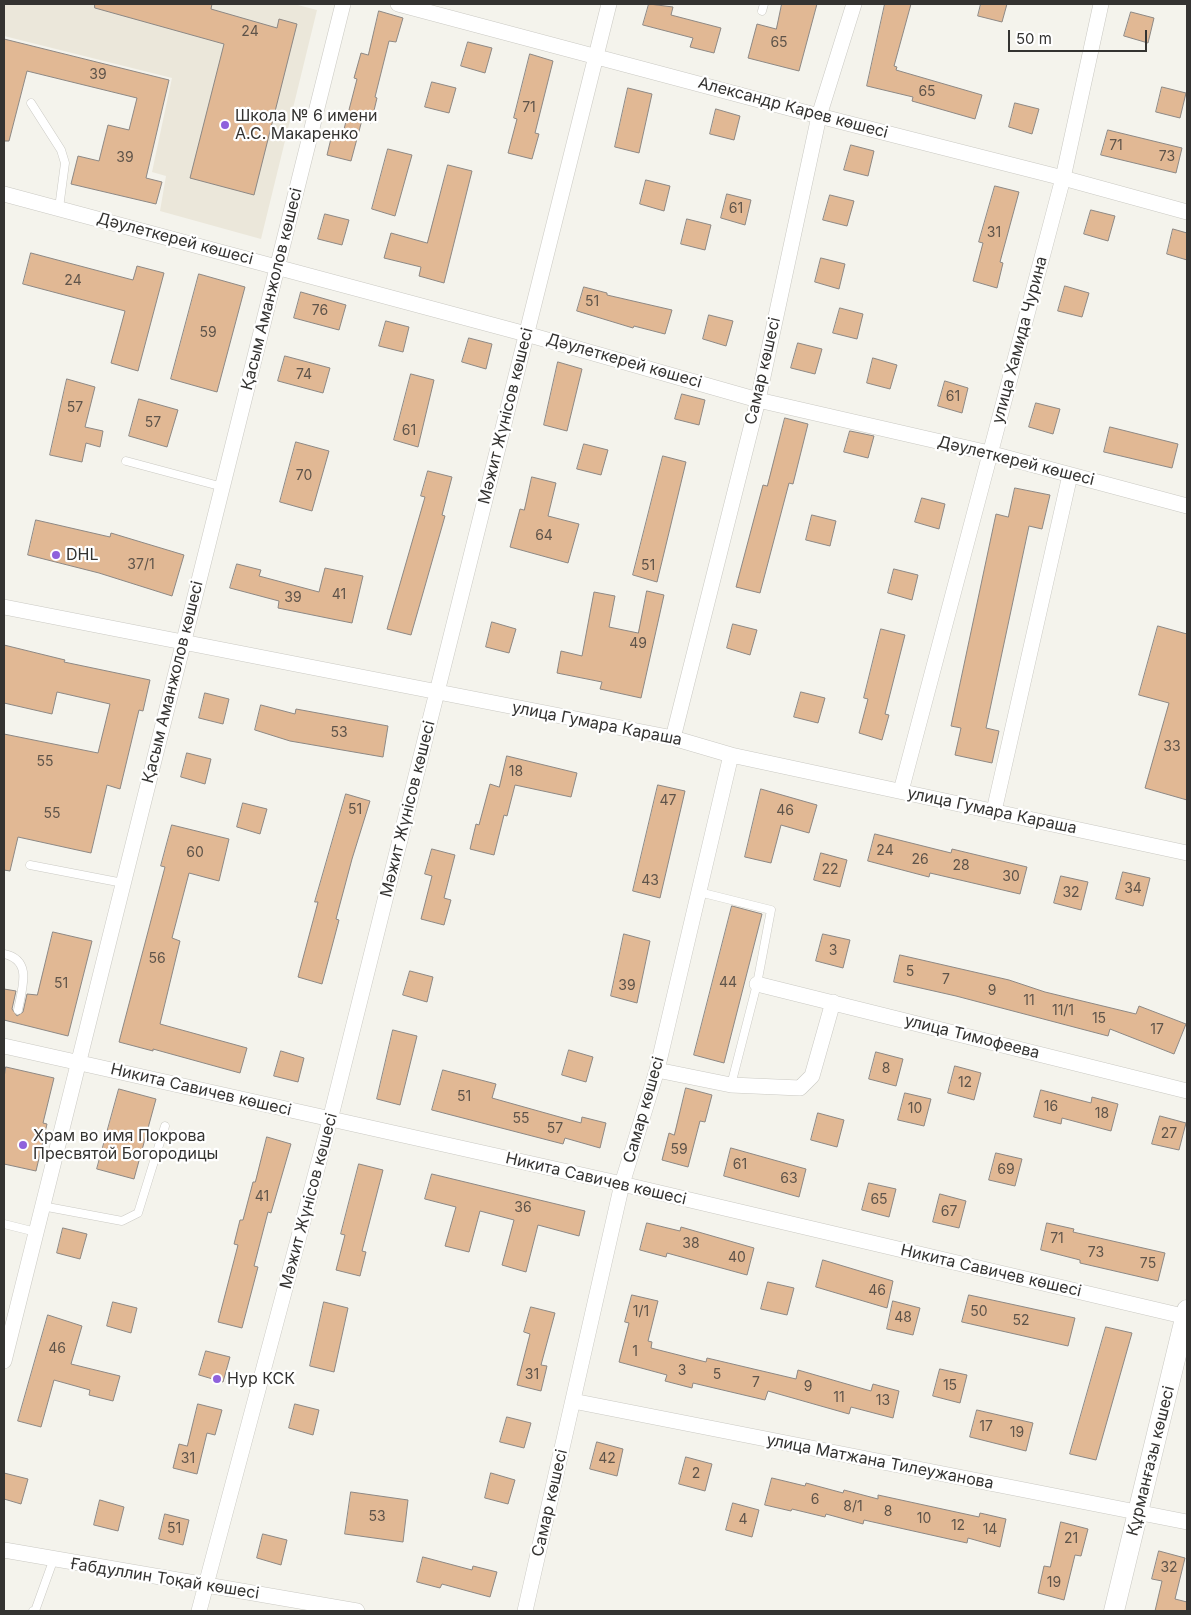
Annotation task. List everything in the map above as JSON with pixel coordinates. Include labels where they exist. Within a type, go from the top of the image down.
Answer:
[{"type":"street","name":"Қасым Аманжолов көшесі","points":[[4,1361],[343,4]]},
{"type":"street","name":"Александр Карев көшесі","points":[[398,4],[1187,212]]},
{"type":"street","name":"Мәжит Жүнісов көшесі","points":[[199,1611],[330,1120],[609,4]]},
{"type":"street","name":"Самар көшесі","points":[[673,738],[758,400],[819,116],[854,4]]},
{"type":"street","name":"улица Хамида Чурина","points":[[901,790],[1063,178],[1101,4]]},
{"type":"street","name":"Дәулеткерей көшесі","points":[[4,194],[278,266],[758,400],[989,453],[1187,506]]},
{"type":"street","points":[[994,811],[1070,475]]},
{"type":"street","name":"улица Гумара Караша","points":[[4,607],[673,738],[731,754],[1187,853]]},
{"type":"street","name":"Самар көшесі","points":[[525,1611],[622,1184],[657,1070],[731,754]]},
{"type":"street","name":"улица Тимофеева","points":[[757,984],[1187,1091]]},
{"type":"street","points":[[657,1070],[731,1085],[800,1088],[812,1076],[833,1002]]},
{"type":"street","name":"Никита Савичев көшесі","points":[[4,1046],[622,1184],[1187,1315]]},
{"type":"street","name":"Құрманғазы көшесі","points":[[1114,1611],[1187,1315]]},
{"type":"street","name":"улица Матжана Тилеужанова","points":[[573,1401],[1187,1522]]},
{"type":"street","name":"Ғабдуллин Тоқай көшесі","points":[[4,1550],[54,1561],[357,1611]]},
{"type":"lane","points":[[30,103],[61,150],[65,163],[59,208]]},
{"type":"lane","points":[[126,462],[222,487]]},
{"type":"lane","points":[[30,865],[123,883]]},
{"type":"lane","points":[[699,892],[771,910],[757,984],[731,1085]]},
{"type":"lane","points":[[4,954],[13,956],[22,965],[24,974],[18,1010]]},
{"type":"lane","points":[[42,1206],[122,1221],[132,1218],[138,1213],[165,1126]]},
{"type":"lane","points":[[4,1224],[36,1232]]},
{"type":"lane","points":[[33,1611],[35,1611],[54,1561]]},
{"type":"shaded area","name":"Школа № 6 имени А.С. Макаренко","points":[[4,4],[294,4],[317,10],[261,239],[160,211],[166,176],[152,172],[172,78],[4,36]]},
{"type":"building","points":[[95,4],[212,4],[211,9],[277,28],[279,19],[297,24],[254,195],[190,178],[224,44],[95,8]]},
{"type":"building","points":[[649,4],[673,7],[671,15],[721,28],[714,53],[690,47],[693,38],[643,25]]},
{"type":"building","points":[[782,4],[817,4],[799,71],[748,58],[757,24],[776,29]]},
{"type":"building","points":[[885,4],[911,4],[894,66],[897,67],[896,70],[982,95],[975,119],[912,101],[913,97],[867,86]]},
{"type":"building","points":[[981,4],[1007,4],[1002,22],[978,16]]},
{"type":"building","points":[[379,11],[403,18],[396,42],[389,41],[375,97],[377,98],[371,123],[362,120],[351,161],[327,155],[333,130],[343,133],[357,79],[354,78],[361,53],[368,55]]},
{"type":"building","points":[[1131,12],[1154,18],[1148,43],[1124,36]]},
{"type":"building","points":[[4,39],[169,80],[146,178],[162,182],[156,204],[71,184],[78,156],[99,161],[108,125],[129,130],[137,98],[27,71],[9,141],[4,141]]},
{"type":"building","points":[[468,42],[492,48],[485,73],[461,66]]},
{"type":"building","points":[[530,54],[553,61],[535,133],[539,134],[532,159],[508,153],[517,119],[514,118]]},
{"type":"building","points":[[432,82],[456,88],[449,113],[425,107]]},
{"type":"building","points":[[1162,87],[1186,93],[1180,118],[1156,112]]},
{"type":"building","points":[[628,88],[652,94],[639,153],[615,147]]},
{"type":"building","points":[[1015,103],[1039,109],[1032,134],[1009,127]]},
{"type":"building","points":[[716,109],[740,116],[734,140],[710,134]]},
{"type":"building","points":[[1108,130],[1182,148],[1176,173],[1101,155]]},
{"type":"building","points":[[851,145],[874,151],[868,176],[844,170]]},
{"type":"building","points":[[388,149],[412,155],[395,216],[372,209]]},
{"type":"building","points":[[448,165],[472,171],[444,283],[419,276],[421,267],[384,258],[391,233],[427,243]]},
{"type":"building","points":[[646,180],[670,186],[664,211],[640,204]]},
{"type":"building","points":[[995,186],[1019,192],[1000,262],[1003,263],[997,288],[973,281],[983,243],[979,242]]},
{"type":"building","points":[[727,194],[751,200],[745,225],[721,218]]},
{"type":"building","points":[[830,195],[854,201],[847,226],[823,220]]},
{"type":"building","points":[[1091,210],[1115,216],[1108,241],[1084,234]]},
{"type":"building","points":[[325,214],[349,220],[342,245],[318,239]]},
{"type":"building","points":[[687,219],[711,225],[705,250],[681,244]]},
{"type":"building","points":[[1173,229],[1187,233],[1187,260],[1167,254]]},
{"type":"building","points":[[31,253],[133,280],[137,266],[164,273],[138,371],[111,363],[125,311],[23,284]]},
{"type":"building","points":[[821,258],[845,264],[839,289],[815,282]]},
{"type":"building","points":[[199,274],[245,287],[217,392],[171,379]]},
{"type":"building","points":[[1065,286],[1089,293],[1082,317],[1058,311]]},
{"type":"building","points":[[584,287],[607,293],[607,295],[672,310],[665,334],[634,326],[633,328],[577,311]]},
{"type":"building","points":[[301,292],[346,305],[339,330],[294,318]]},
{"type":"building","points":[[840,308],[863,314],[857,339],[833,333]]},
{"type":"building","points":[[709,315],[733,321],[726,346],[703,339]]},
{"type":"building","points":[[386,321],[409,327],[403,352],[379,346]]},
{"type":"building","points":[[469,338],[492,344],[486,369],[462,362]]},
{"type":"building","points":[[798,343],[822,349],[815,374],[791,368]]},
{"type":"building","points":[[285,356],[330,368],[323,393],[278,381]]},
{"type":"building","points":[[873,358],[897,365],[890,389],[867,383]]},
{"type":"building","points":[[558,362],[582,369],[567,431],[544,425]]},
{"type":"building","points":[[411,374],[434,380],[418,447],[394,440]]},
{"type":"building","points":[[67,379],[95,387],[85,427],[103,431],[100,447],[86,443],[82,462],[50,455]]},
{"type":"building","points":[[945,381],[968,388],[962,413],[938,406]]},
{"type":"building","points":[[682,394],[705,400],[699,425],[675,419]]},
{"type":"building","points":[[139,399],[178,410],[167,447],[129,436]]},
{"type":"building","points":[[1036,403],[1060,409],[1053,434],[1029,427]]},
{"type":"building","points":[[785,418],[808,424],[793,484],[789,483],[760,593],[736,587],[763,485],[767,486]]},
{"type":"building","points":[[1110,427],[1178,444],[1172,468],[1104,452]]},
{"type":"building","points":[[850,431],[874,436],[868,458],[844,452]]},
{"type":"building","points":[[296,442],[329,451],[312,511],[280,502]]},
{"type":"building","points":[[584,444],[608,450],[601,475],[577,469]]},
{"type":"building","points":[[663,456],[686,462],[657,582],[633,575]]},
{"type":"building","points":[[428,471],[452,477],[442,515],[445,516],[411,635],[387,629],[425,497],[421,496]]},
{"type":"building","points":[[532,477],[556,483],[548,516],[579,524],[568,563],[510,547],[520,509],[524,510]]},
{"type":"building","points":[[1015,488],[1050,495],[1042,529],[1029,526],[986,728],[999,731],[992,763],[955,755],[961,728],[951,726],[996,514],[1008,517]]},
{"type":"building","points":[[922,498],[945,504],[939,529],[915,522]]},
{"type":"building","points":[[812,515],[836,521],[830,546],[806,540]]},
{"type":"building","points":[[36,520],[110,537],[111,533],[184,555],[172,596],[99,573],[28,555]]},
{"type":"building","points":[[237,564],[261,570],[259,576],[319,592],[325,568],[363,576],[352,623],[278,608],[279,601],[230,588]]},
{"type":"building","points":[[894,569],[918,575],[912,600],[888,593]]},
{"type":"building","points":[[647,591],[664,595],[641,698],[600,689],[602,682],[557,673],[561,651],[582,656],[594,592],[615,596],[609,627],[638,633]]},
{"type":"building","points":[[492,622],[516,629],[509,653],[486,647]]},
{"type":"building","points":[[733,624],[757,630],[750,655],[727,648]]},
{"type":"building","points":[[1158,626],[1187,634],[1187,800],[1145,788],[1169,703],[1139,695]]},
{"type":"building","points":[[881,629],[905,635],[885,714],[889,715],[882,740],[859,733],[868,699],[864,698]]},
{"type":"building","points":[[4,645],[65,660],[64,662],[150,680],[143,711],[139,710],[120,789],[107,785],[91,853],[18,837],[10,871],[4,870],[4,734],[98,753],[110,704],[57,692],[52,714],[4,703]]},
{"type":"building","points":[[801,692],[825,698],[818,723],[794,717]]},
{"type":"building","points":[[205,693],[229,699],[223,724],[199,718]]},
{"type":"building","points":[[261,705],[295,714],[296,709],[388,726],[383,757],[290,741],[255,730]]},
{"type":"building","points":[[187,753],[211,759],[205,784],[181,777]]},
{"type":"building","points":[[507,756],[577,773],[571,797],[515,785],[507,816],[504,815],[494,855],[470,849],[476,824],[479,825],[490,784],[499,787]]},
{"type":"building","points":[[658,785],[685,791],[660,898],[633,891]]},
{"type":"building","points":[[761,789],[817,805],[809,833],[781,825],[771,863],[745,857]]},
{"type":"building","points":[[346,794],[370,801],[336,919],[339,920],[322,984],[298,977],[318,902],[315,902]]},
{"type":"building","points":[[243,803],[267,809],[260,834],[237,827]]},
{"type":"building","points":[[172,825],[229,839],[219,881],[189,873],[172,938],[180,941],[160,1024],[247,1048],[240,1073],[153,1049],[153,1051],[119,1042],[165,867],[161,866]]},
{"type":"building","points":[[875,834],[951,853],[952,849],[1027,867],[1020,894],[930,873],[929,877],[868,861]]},
{"type":"building","points":[[432,849],[455,855],[444,898],[451,900],[444,925],[421,919],[432,876],[425,874]]},
{"type":"building","points":[[821,853],[847,860],[840,887],[814,880]]},
{"type":"building","points":[[1123,872],[1150,878],[1143,906],[1116,899]]},
{"type":"building","points":[[1061,876],[1088,882],[1081,910],[1054,903]]},
{"type":"building","points":[[732,906],[762,914],[724,1063],[694,1055]]},
{"type":"building","points":[[53,932],[92,941],[68,1036],[4,1020],[4,989],[16,991],[12,1009],[17,1016],[23,1012],[27,994],[37,995]]},
{"type":"building","points":[[624,934],[650,941],[637,1003],[611,996]]},
{"type":"building","points":[[823,934],[850,940],[843,968],[816,961]]},
{"type":"building","points":[[900,955],[1009,980],[1045,992],[1136,1014],[1139,1006],[1186,1024],[1174,1054],[1110,1029],[1108,1036],[956,996],[894,982]]},
{"type":"building","points":[[410,971],[433,977],[427,1002],[403,995]]},
{"type":"building","points":[[393,1030],[417,1036],[400,1105],[377,1099]]},
{"type":"building","points":[[569,1050],[593,1057],[586,1082],[562,1075]]},
{"type":"building","points":[[281,1051],[304,1058],[298,1082],[274,1076]]},
{"type":"building","points":[[876,1052],[903,1059],[896,1086],[869,1079]]},
{"type":"building","points":[[955,1066],[981,1073],[974,1100],[948,1093]]},
{"type":"building","points":[[6,1067],[54,1078],[43,1123],[47,1124],[36,1171],[4,1164],[4,1078]]},
{"type":"building","points":[[443,1070],[496,1084],[492,1098],[581,1123],[582,1117],[606,1123],[600,1148],[565,1138],[563,1144],[432,1110]]},
{"type":"building","points":[[686,1088],[712,1095],[705,1122],[700,1121],[688,1167],[662,1160],[669,1133],[674,1135]]},
{"type":"building","points":[[119,1089],[156,1099],[134,1179],[97,1169]]},
{"type":"building","points":[[1041,1090],[1091,1103],[1092,1097],[1118,1104],[1111,1131],[1062,1118],[1061,1124],[1034,1117]]},
{"type":"building","points":[[905,1093],[931,1099],[924,1126],[898,1120]]},
{"type":"building","points":[[818,1113],[844,1120],[837,1147],[811,1140]]},
{"type":"building","points":[[1160,1116],[1186,1123],[1179,1150],[1152,1144]]},
{"type":"building","points":[[267,1137],[291,1144],[271,1213],[268,1212],[254,1266],[258,1267],[242,1328],[218,1322],[238,1245],[234,1244],[240,1220],[243,1220]]},
{"type":"building","points":[[731,1148],[806,1169],[799,1197],[724,1176]]},
{"type":"building","points":[[996,1153],[1022,1159],[1015,1186],[989,1180]]},
{"type":"building","points":[[359,1164],[383,1170],[362,1251],[366,1252],[360,1276],[336,1270],[345,1235],[341,1234]]},
{"type":"building","points":[[432,1174],[585,1211],[579,1236],[538,1225],[526,1272],[502,1265],[514,1220],[480,1211],[469,1252],[445,1246],[456,1207],[425,1199]]},
{"type":"building","points":[[869,1183],[896,1189],[889,1217],[862,1210]]},
{"type":"building","points":[[940,1194],[966,1201],[959,1228],[933,1222]]},
{"type":"building","points":[[647,1223],[680,1231],[681,1227],[754,1248],[747,1275],[667,1253],[666,1257],[640,1250]]},
{"type":"building","points":[[1047,1223],[1074,1229],[1073,1232],[1165,1253],[1158,1281],[1080,1263],[1080,1260],[1041,1250]]},
{"type":"building","points":[[63,1228],[87,1234],[80,1259],[57,1253]]},
{"type":"building","points":[[823,1260],[893,1281],[887,1308],[816,1287]]},
{"type":"building","points":[[768,1282],[794,1288],[787,1315],[761,1309]]},
{"type":"building","points":[[632,1295],[658,1301],[648,1341],[652,1342],[651,1348],[706,1362],[707,1358],[796,1379],[798,1370],[871,1391],[873,1384],[899,1391],[893,1418],[851,1407],[849,1414],[768,1391],[765,1400],[693,1383],[692,1388],[665,1381],[667,1375],[619,1362],[629,1323],[625,1322]]},
{"type":"building","points":[[969,1295],[1075,1318],[1068,1346],[962,1322]]},
{"type":"building","points":[[893,1301],[920,1308],[913,1335],[887,1329]]},
{"type":"building","points":[[113,1302],[137,1308],[131,1333],[107,1326]]},
{"type":"building","points":[[324,1302],[348,1308],[334,1372],[310,1366]]},
{"type":"building","points":[[531,1307],[555,1313],[541,1365],[547,1366],[541,1391],[517,1385],[530,1334],[524,1332]]},
{"type":"building","points":[[48,1315],[82,1326],[71,1364],[120,1376],[113,1401],[89,1395],[90,1390],[54,1380],[41,1427],[18,1421]]},
{"type":"building","points":[[1106,1327],[1132,1333],[1096,1460],[1070,1454]]},
{"type":"building","points":[[206,1351],[230,1357],[223,1382],[199,1375]]},
{"type":"building","points":[[940,1369],[967,1375],[960,1403],[933,1396]]},
{"type":"building","points":[[198,1404],[222,1410],[215,1435],[207,1433],[197,1474],[173,1468],[179,1444],[187,1446]]},
{"type":"building","points":[[295,1404],[319,1410],[313,1435],[289,1428]]},
{"type":"building","points":[[977,1410],[1033,1423],[1026,1451],[970,1437]]},
{"type":"building","points":[[507,1417],[531,1423],[524,1448],[500,1442]]},
{"type":"building","points":[[597,1442],[623,1449],[617,1476],[590,1469]]},
{"type":"building","points":[[686,1457],[712,1464],[705,1491],[679,1484]]},
{"type":"building","points":[[4,1473],[28,1479],[21,1504],[4,1499]]},
{"type":"building","points":[[491,1473],[515,1480],[508,1504],[485,1498]]},
{"type":"building","points":[[772,1478],[805,1486],[806,1483],[843,1493],[844,1490],[878,1499],[878,1495],[979,1517],[980,1513],[1006,1519],[1000,1547],[968,1538],[967,1543],[864,1520],[863,1524],[826,1514],[825,1517],[765,1505]]},
{"type":"building","points":[[351,1492],[408,1500],[403,1542],[345,1534]]},
{"type":"building","points":[[100,1500],[124,1507],[118,1531],[94,1525]]},
{"type":"building","points":[[733,1503],[759,1510],[752,1537],[726,1530]]},
{"type":"building","points":[[165,1514],[189,1520],[183,1545],[159,1539]]},
{"type":"building","points":[[1061,1522],[1088,1529],[1081,1556],[1075,1555],[1064,1600],[1038,1593],[1044,1566],[1050,1567]]},
{"type":"building","points":[[263,1534],[287,1540],[281,1565],[257,1558]]},
{"type":"building","points":[[1159,1551],[1185,1558],[1175,1599],[1187,1602],[1187,1611],[1155,1611],[1162,1581],[1152,1579]]},
{"type":"building","points":[[423,1557],[472,1570],[473,1566],[497,1572],[490,1597],[442,1584],[440,1588],[417,1582]]},
{"type":"place","name":"Школа № 6 имени А.С. Макаренко","points":[[225,125]]},
{"type":"place","name":"DHL","points":[[56,555]]},
{"type":"place","name":"Храм во имя Покрова Пресвятой Богородицы","points":[[23,1145]]},
{"type":"place","name":"Нур КСК","points":[[217,1379]]}]
